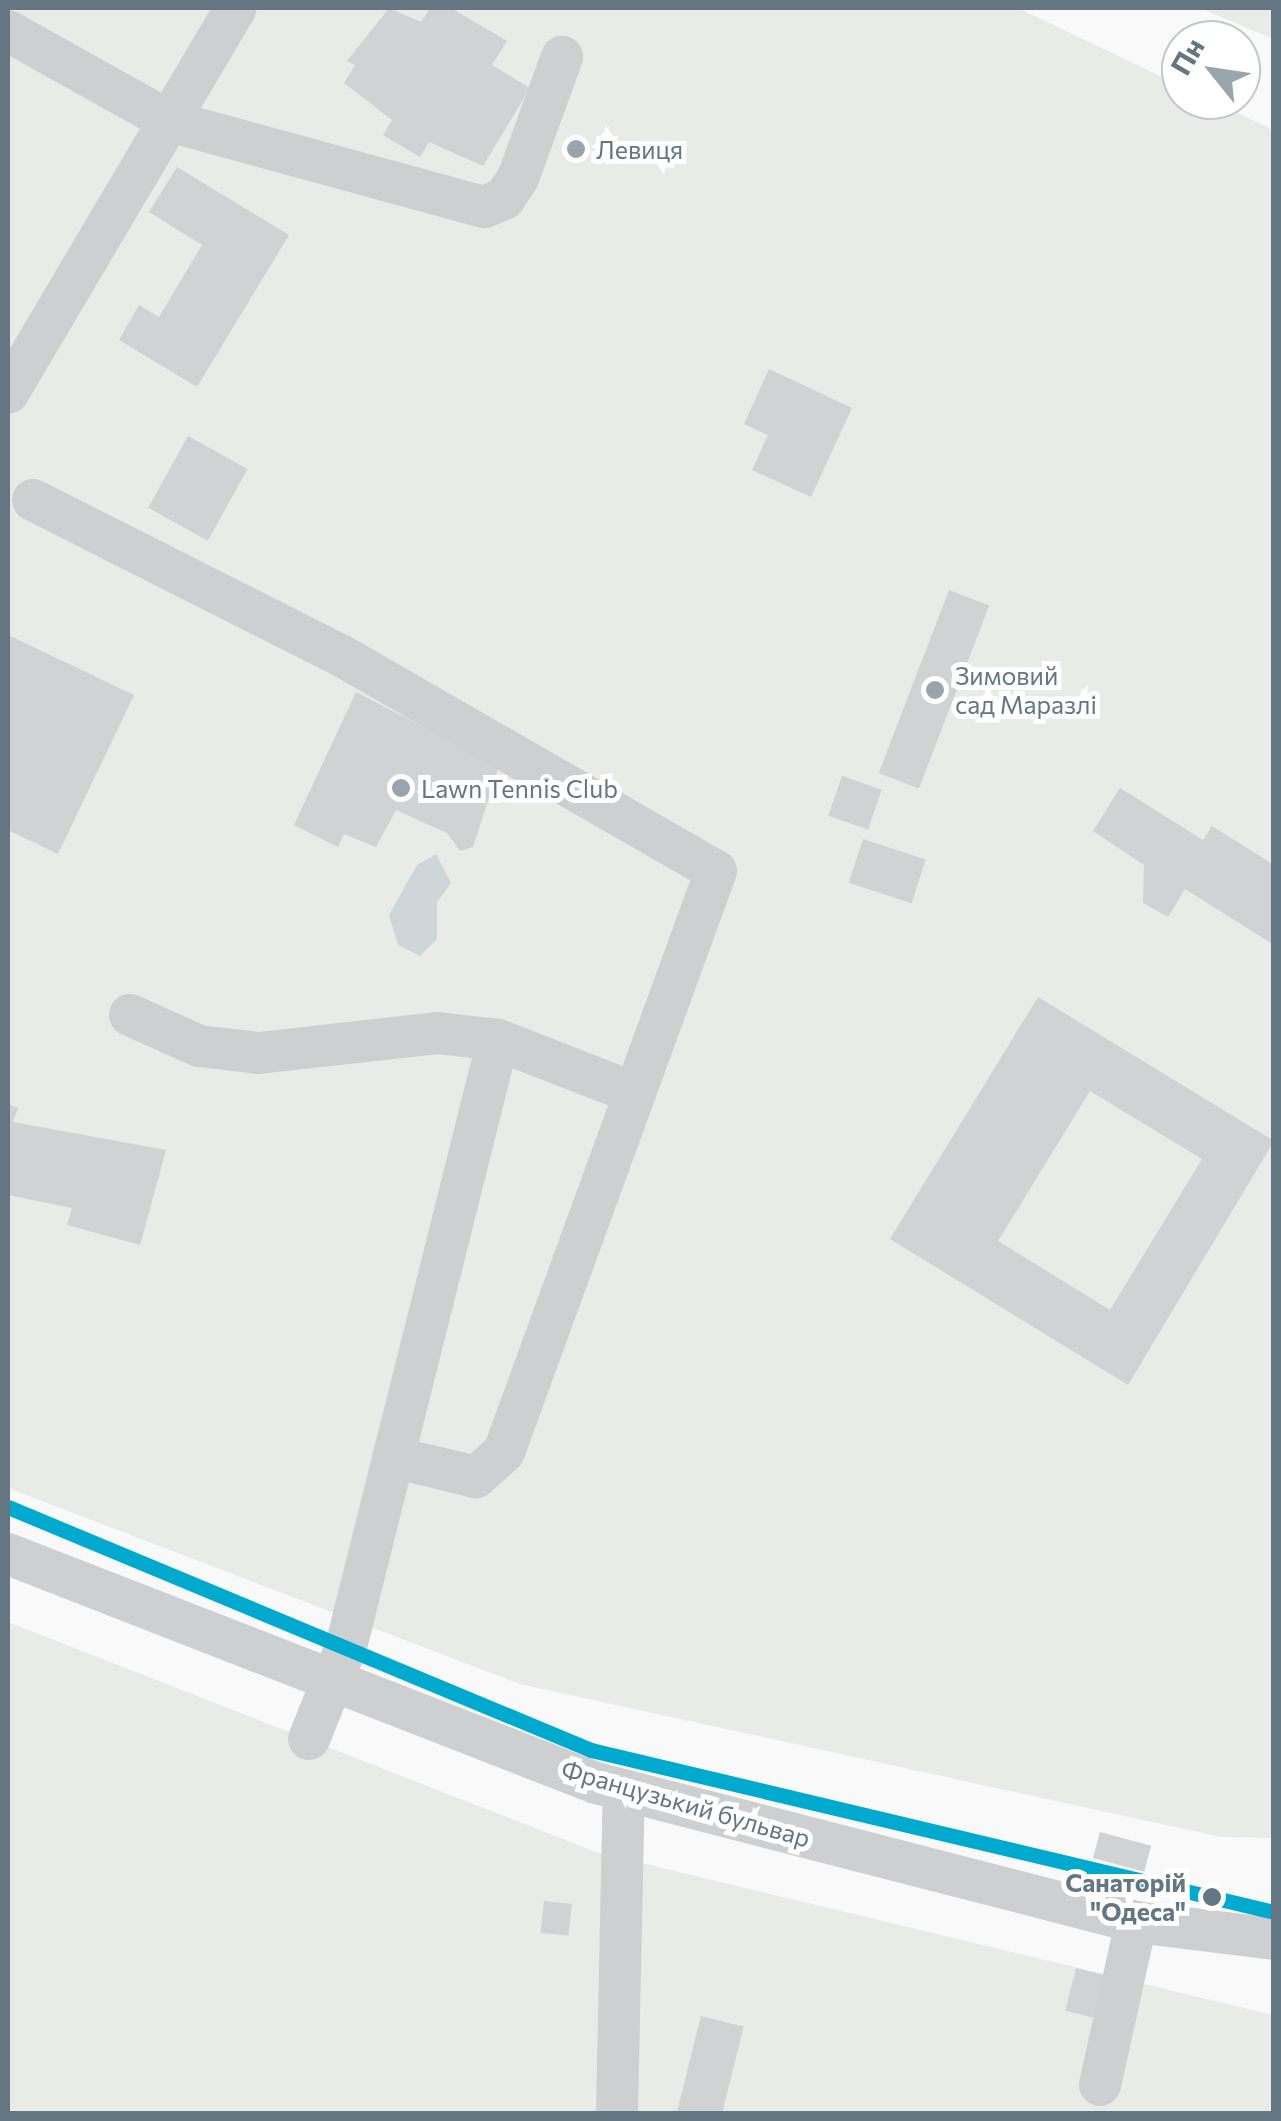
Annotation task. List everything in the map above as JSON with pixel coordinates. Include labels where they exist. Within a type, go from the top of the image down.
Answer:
[{"type":"street","points":[[8,393],[236,8]]},
{"type":"street","points":[[8,31],[169,121],[484,207],[504,199],[518,178],[562,57]]},
{"type":"street","points":[[33,500],[342,656],[716,872],[504,1452],[476,1477],[393,1457]]},
{"type":"street","points":[[130,1015],[199,1046],[260,1053],[437,1033],[498,1040],[634,1093]]},
{"type":"street","points":[[308,1739],[334,1680],[498,1040]]},
{"type":"street","name":"Французький бульвар","points":[[8,1554],[624,1790],[1136,1922],[1274,1939]]},
{"type":"street","points":[[617,2114],[624,1790]]},
{"type":"street","points":[[1100,2085],[1136,1922]]},
{"type":"shaded area","points":[[8,8],[1018,8],[1161,76],[1161,120],[1252,120],[1273,130],[1273,1838],[1221,1837],[520,1684],[8,1488]]},
{"type":"shaded area","points":[[1200,8],[1273,8],[1273,39],[1261,34],[1261,20],[1228,20]]},
{"type":"shaded area","points":[[436,854],[451,883],[437,902],[437,939],[420,956],[398,945],[389,915],[417,865]]},
{"type":"shaded area","points":[[8,1622],[596,1852],[1273,2015],[1273,2113],[8,2113]]},
{"type":"building","points":[[389,8],[421,22],[430,8],[451,8],[507,41],[492,65],[530,88],[483,166],[429,142],[420,157],[383,135],[392,120],[344,83],[355,65],[347,61]]},
{"type":"building","points":[[177,167],[289,235],[197,387],[119,340],[139,305],[159,317],[202,245],[149,212]]},
{"type":"building","points":[[769,369],[852,408],[811,497],[752,470],[768,435],[744,424]]},
{"type":"building","points":[[188,436],[247,469],[208,541],[148,508]]},
{"type":"building","name":"Зимовий сад Маразлі","points":[[949,590],[989,605],[919,788],[879,773]]},
{"type":"building","points":[[8,635],[134,695],[58,854],[8,830]]},
{"type":"building","name":"Lawn Tennis Club","points":[[356,692],[499,766],[473,847],[460,851],[447,833],[396,810],[376,847],[344,834],[338,847],[294,825]]},
{"type":"building","points":[[842,776],[882,790],[868,829],[828,816]]},
{"type":"building","points":[[1120,788],[1203,840],[1212,826],[1274,865],[1274,945],[1185,889],[1168,917],[1143,903],[1144,865],[1093,831]]},
{"type":"building","points":[[863,839],[926,859],[912,903],[849,883]]},
{"type":"building","points":[[1038,997],[1274,1141],[1128,1385],[890,1239]],"holes":[[[1090,1091],[1202,1159],[1110,1310],[998,1241]]]},
{"type":"building","points":[[8,1104],[18,1108],[13,1122],[166,1150],[140,1245],[67,1225],[72,1208],[8,1195]]},
{"type":"building","points":[[1100,1832],[1151,1846],[1144,1872],[1093,1858]]},
{"type":"building","points":[[544,1901],[572,1904],[569,1936],[541,1933]]},
{"type":"building","points":[[1076,1968],[1104,1975],[1093,2018],[1065,2011]]},
{"type":"building","points":[[701,2016],[744,2027],[722,2114],[677,2114]]},
{"type":"transit line","points":[[8,1507],[591,1750],[1274,1912]]},
{"type":"place","name":"Левиця","points":[[576,149]]},
{"type":"place","name":"Зимовий сад Маразлі","points":[[935,690]]},
{"type":"place","name":"Lawn Tennis Club","points":[[401,788]]},
{"type":"place","name":"Санаторій \"Одеса\"","points":[[1212,1897]]}]
